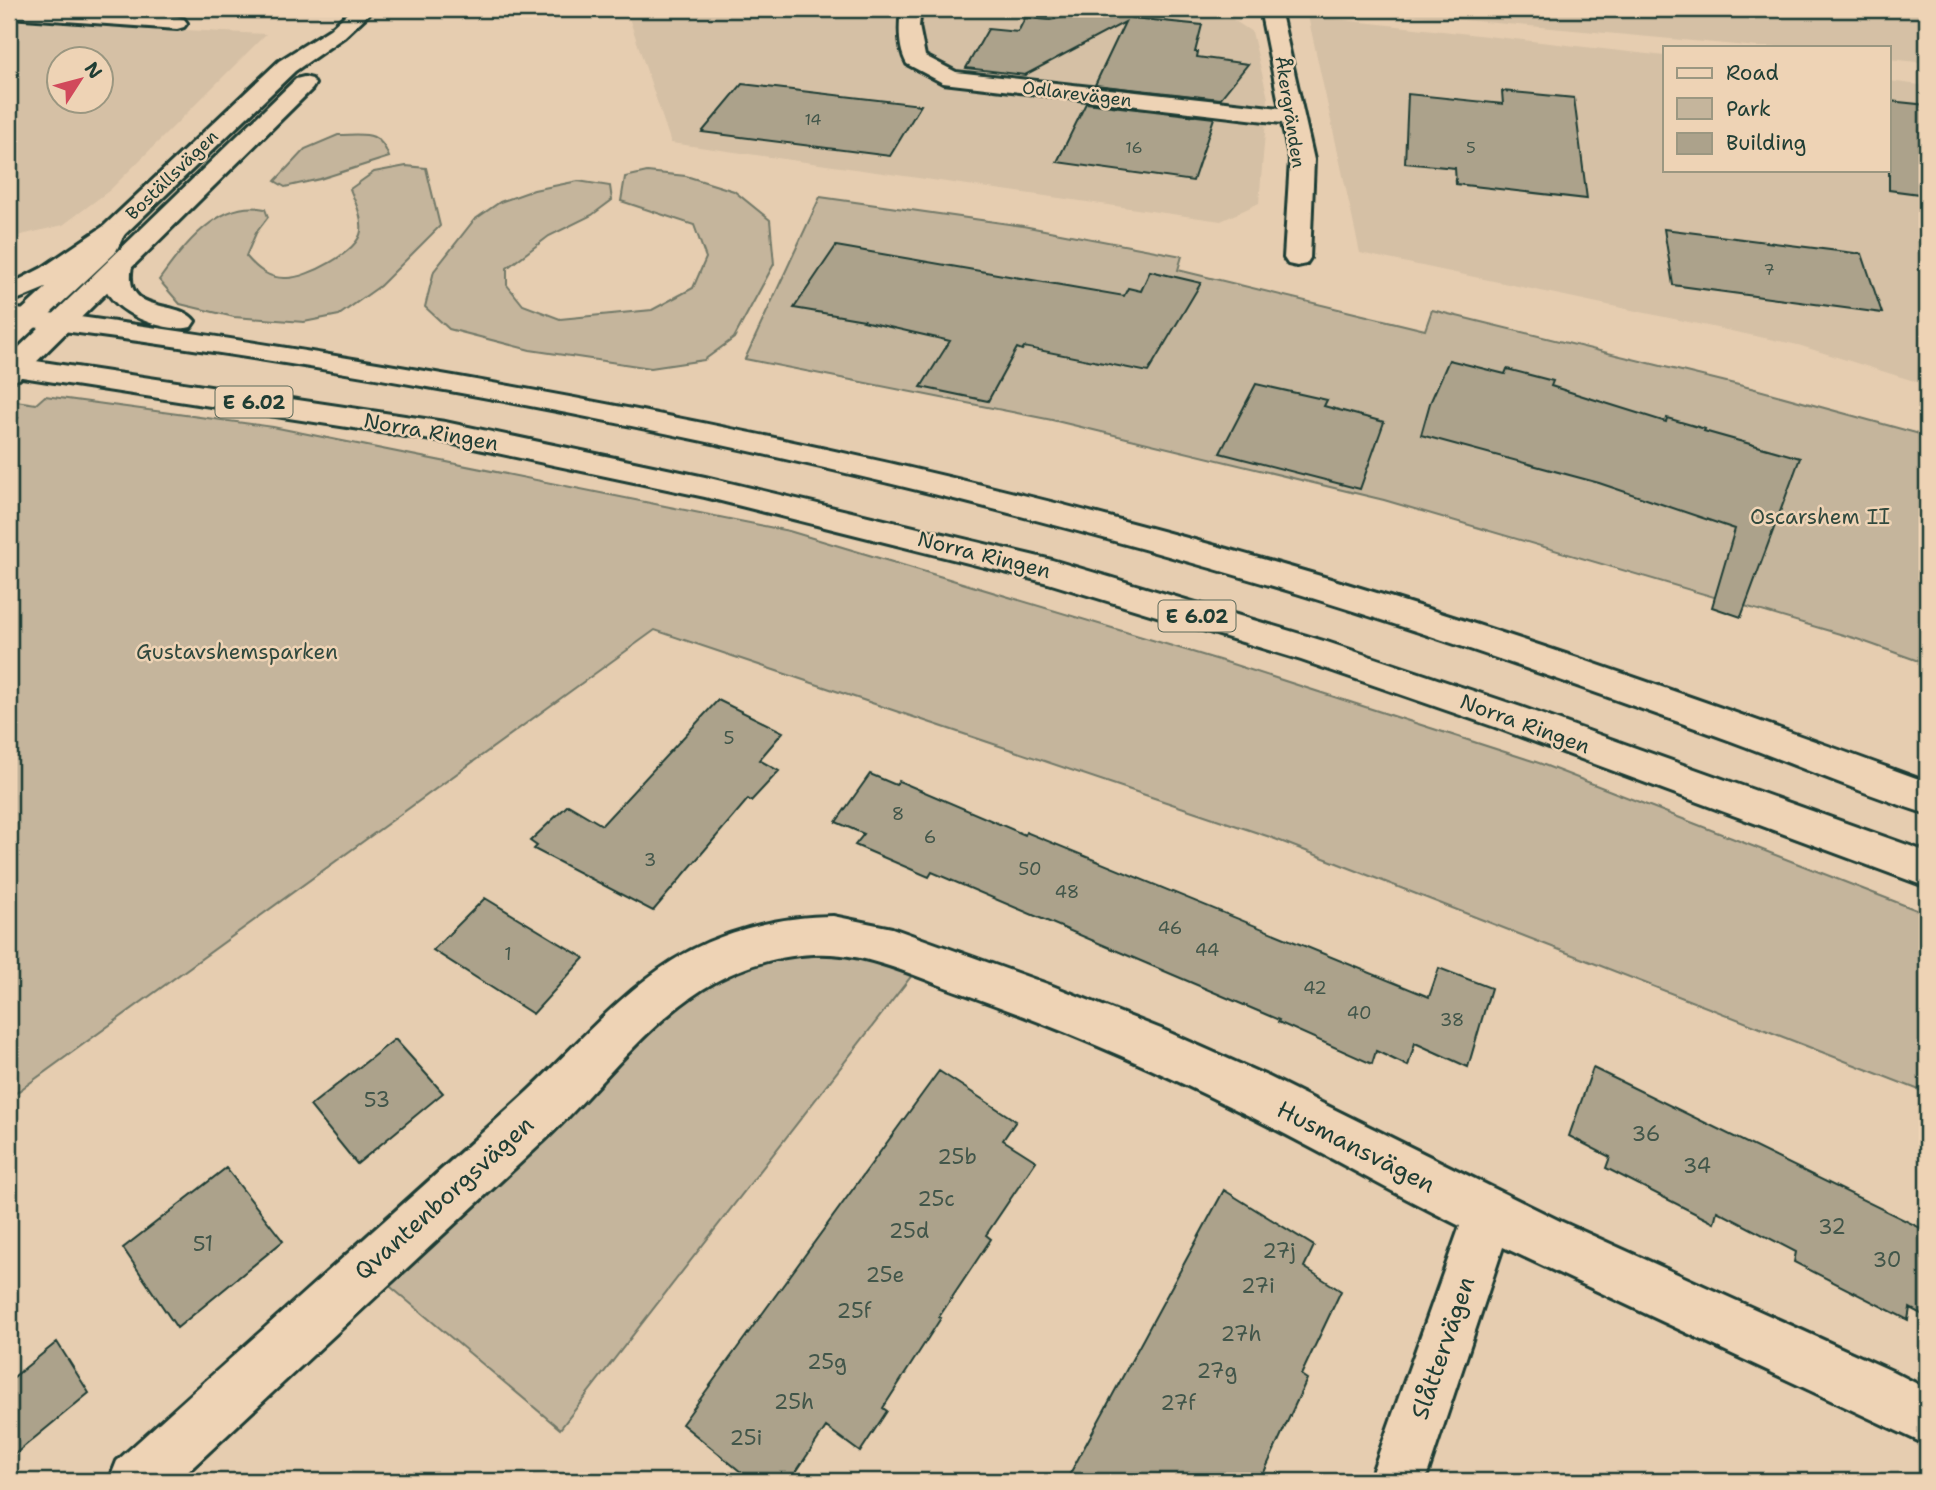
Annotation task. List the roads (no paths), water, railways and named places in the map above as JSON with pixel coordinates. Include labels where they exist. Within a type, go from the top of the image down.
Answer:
[{"type":"street","name":"Boställsvägen","points":[[25,328],[106,247],[113,232],[287,66],[337,33],[364,9]]},
{"type":"street","name":"Odlarevägen","points":[[911,9],[909,34],[915,59],[951,78],[1295,117]]},
{"type":"street","name":"Åkergränden","points":[[1270,9],[1295,117],[1301,160],[1297,258]]},
{"type":"street","points":[[9,11],[177,23]]},
{"type":"street","name":"Boställsvägen","points":[[25,328],[120,266],[320,68],[337,33]]},
{"type":"street","points":[[9,295],[54,274],[91,244],[113,232]]},
{"type":"street","points":[[120,266],[116,274],[121,291],[136,307],[146,313],[307,342],[338,365]]},
{"type":"street","points":[[11,369],[25,328]]},
{"type":"street","points":[[25,328],[63,373]]},
{"type":"street","name":"E 6.02","points":[[25,328],[338,365],[600,411],[736,438],[918,480],[1197,553],[1496,645],[1666,703],[1927,798]]},
{"type":"street","name":"Norra Ringen","points":[[11,369],[63,373],[445,432],[705,487],[1052,572],[1314,651],[1508,717],[1927,870]]},
{"type":"street","name":"Husmansvägen","points":[[768,943],[813,934],[853,937],[1016,992],[1250,1092],[1489,1214],[1835,1370],[1927,1418]]},
{"type":"street","name":"Qvantenborgsvägen","points":[[137,1481],[539,1113],[672,985],[711,962],[768,943]]},
{"type":"street","name":"Slåttervägen","points":[[1397,1481],[1489,1214]]},
{"type":"park label","name":"Oscarshem II","points":[[1820,517]]},
{"type":"park label","name":"Gustavshemsparken","points":[[237,652]]}]
